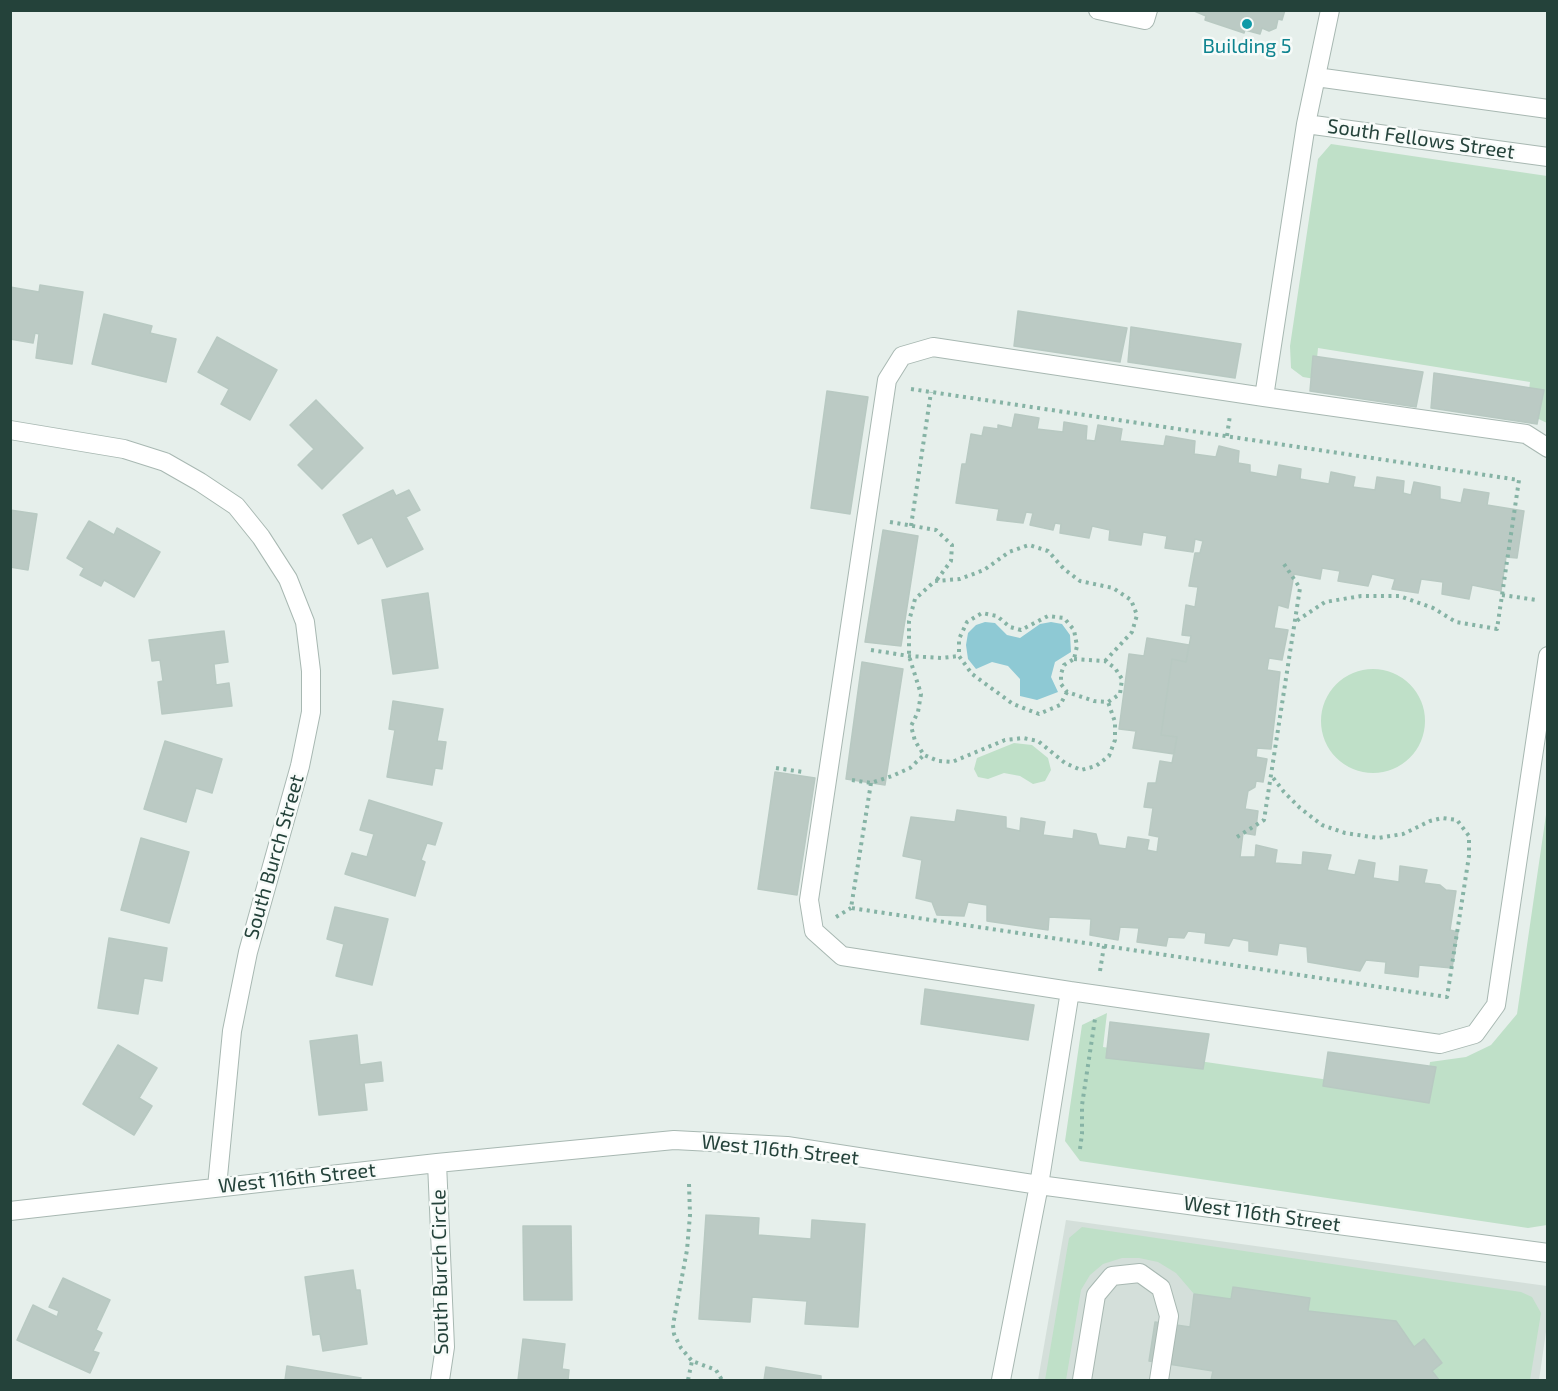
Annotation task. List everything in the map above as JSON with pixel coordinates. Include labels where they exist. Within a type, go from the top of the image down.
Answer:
[{"type":"street","points":[[1098,10],[1145,20],[1148,10]]},
{"type":"street","name":"South Fellows Street","points":[[1330,10],[1306,124],[1548,157]]},
{"type":"street","points":[[1316,76],[1548,109]]},
{"type":"street","points":[[1264,397],[1306,124]]},
{"type":"street","points":[[1548,448],[1526,434],[933,347],[902,356],[887,380],[809,900],[814,931],[842,956],[1440,1044],[1475,1034],[1496,1005],[1548,656]]},
{"type":"street","name":"South Burch Street","points":[[10,430],[124,449],[165,462],[236,506],[261,537],[288,579],[305,622],[312,671],[311,712],[300,766],[248,952],[232,1031],[217,1187]]},
{"type":"street","points":[[1001,1380],[1039,1185],[1070,991]]},
{"type":"street","name":"West 116th Street","points":[[10,1211],[437,1163],[674,1140],[787,1146],[1039,1185],[1548,1253]]},
{"type":"street","name":"South Burch Circle","points":[[437,1163],[445,1347],[440,1380]]},
{"type":"street","points":[[1082,1380],[1096,1296],[1112,1276],[1140,1273],[1161,1288],[1169,1316],[1160,1380]]},
{"type":"path","points":[[903,388],[1519,480],[1497,629],[1456,622],[1433,608],[1399,596],[1361,596],[1325,603],[1295,622]]},
{"type":"path","points":[[911,526],[931,392]]},
{"type":"path","points":[[1227,436],[1231,408]]},
{"type":"path","points":[[867,519],[936,530],[952,545],[951,561],[935,581],[915,599],[909,621],[909,656],[921,694],[918,711],[911,726],[915,741],[924,755],[938,761],[952,762],[1005,740],[1023,738],[1038,741],[1065,763],[1082,770],[1096,766],[1109,756],[1115,740],[1115,722],[1108,702]]},
{"type":"path","points":[[935,581],[960,579],[984,570],[1009,552],[1029,545],[1048,551],[1064,569],[1080,581],[1113,588],[1131,600],[1137,615],[1132,632],[1105,661]]},
{"type":"path","points":[[1237,837],[1264,820],[1300,588],[1284,564]]},
{"type":"path","points":[[1502,595],[1537,600]]},
{"type":"path","points":[[1067,692],[1060,705],[1039,714],[1013,704],[972,674],[959,656],[959,639],[966,622],[982,613],[998,616],[1010,627],[1021,630],[1048,616],[1064,618],[1074,630],[1077,646],[1074,659]]},
{"type":"path","points":[[847,645],[909,656],[941,658],[959,656]]},
{"type":"path","points":[[1074,659],[1105,661],[1115,668],[1122,679],[1120,694],[1108,702],[1094,701],[1067,692],[1061,684],[1060,674],[1064,665],[1074,659]]},
{"type":"path","points":[[871,783],[851,908],[1447,997],[1469,856],[1469,836],[1457,820],[1442,818],[1403,834],[1378,838],[1345,833],[1322,825],[1300,808],[1271,775]]},
{"type":"path","points":[[1100,975],[1104,946]]},
{"type":"path","points":[[1080,1149],[1082,1105],[1096,1013]]},
{"type":"path","points":[[689,1184],[690,1215],[687,1250],[673,1324],[674,1334],[692,1361],[716,1370],[722,1380]]},
{"type":"path","points":[[688,1380],[692,1361]]},
{"type":"shaded area","points":[[1066,1220],[1547,1286],[1547,1325],[1539,1380],[1038,1380]]},
{"type":"green space","points":[[1331,144],[1547,176],[1547,423],[1526,413],[1530,382],[1318,348],[1315,379],[1303,377],[1291,368],[1290,346],[1318,159]]},
{"type":"green space","points":[[1373,669],[1393,673],[1410,684],[1421,701],[1425,721],[1421,741],[1410,758],[1393,769],[1373,773],[1353,769],[1336,758],[1325,741],[1321,721],[1325,701],[1336,684],[1353,673]]},
{"type":"green space","points":[[1014,743],[1032,745],[1048,758],[1051,770],[1045,781],[1033,784],[1020,776],[1004,773],[988,779],[978,777],[974,769],[977,758]]},
{"type":"green space","points":[[1547,808],[1547,1225],[1528,1228],[1080,1161],[1065,1141],[1082,1025],[1107,1013],[1103,1047],[1425,1094],[1430,1062],[1466,1057],[1491,1045],[1517,1014]]},
{"type":"green space","points":[[1082,1227],[1521,1292],[1532,1297],[1541,1313],[1530,1380],[1439,1380],[1432,1371],[1442,1362],[1424,1339],[1414,1347],[1233,1287],[1231,1299],[1194,1294],[1176,1273],[1158,1262],[1139,1258],[1122,1258],[1103,1264],[1090,1275],[1081,1290],[1066,1380],[1045,1380],[1069,1238]]},
{"type":"water","points":[[985,622],[995,623],[1007,635],[1020,638],[1040,624],[1051,622],[1062,624],[1070,635],[1071,652],[1055,662],[1051,677],[1058,692],[1037,700],[1020,696],[1020,679],[1008,666],[992,662],[976,669],[968,659],[966,645],[968,633],[976,625]]},
{"type":"building","name":"Building 5","points":[[1192,10],[1285,10],[1282,20],[1278,19],[1276,28],[1269,31],[1262,28],[1260,34],[1245,30],[1244,33],[1205,20],[1206,16]]},
{"type":"building","points":[[40,285],[83,292],[72,364],[36,358],[39,334],[35,333],[33,343],[10,339],[10,287],[39,292]]},
{"type":"building","points":[[1018,311],[1127,328],[1120,362],[1014,346]]},
{"type":"building","points":[[104,314],[152,326],[150,333],[176,339],[166,382],[92,364]]},
{"type":"building","points":[[1131,327],[1241,344],[1235,378],[1128,362]]},
{"type":"building","points":[[217,337],[277,370],[250,420],[221,404],[229,389],[198,372]]},
{"type":"building","points":[[1313,356],[1423,372],[1416,407],[1310,391]]},
{"type":"building","points":[[1434,373],[1544,390],[1537,424],[1431,408]]},
{"type":"building","points":[[827,391],[868,397],[850,514],[811,508]]},
{"type":"building","points":[[316,400],[363,448],[322,489],[298,465],[314,449],[290,425]]},
{"type":"building","points":[[1015,414],[1039,418],[1037,429],[1063,432],[1064,422],[1087,426],[1086,440],[1095,441],[1098,425],[1122,429],[1120,441],[1164,446],[1166,436],[1195,441],[1194,454],[1216,457],[1219,446],[1239,451],[1238,463],[1250,465],[1250,472],[1277,477],[1279,465],[1301,469],[1300,479],[1329,484],[1331,472],[1355,477],[1353,487],[1375,490],[1377,477],[1404,481],[1403,493],[1411,495],[1414,482],[1440,487],[1440,499],[1461,503],[1464,489],[1489,493],[1487,505],[1524,511],[1517,558],[1506,557],[1501,591],[1472,585],[1469,599],[1442,594],[1443,582],[1421,579],[1418,593],[1392,589],[1395,579],[1372,574],[1368,586],[1338,581],[1340,571],[1322,568],[1320,579],[1294,574],[1288,608],[1278,605],[1274,628],[1288,630],[1282,660],[1269,658],[1267,670],[1280,672],[1271,749],[1257,748],[1256,757],[1267,759],[1263,782],[1256,781],[1255,787],[1248,791],[1245,809],[1258,811],[1255,835],[1243,833],[1240,857],[1255,857],[1256,845],[1277,850],[1275,863],[1302,865],[1303,852],[1331,855],[1327,870],[1355,875],[1359,860],[1375,863],[1373,878],[1399,882],[1400,866],[1427,870],[1424,883],[1440,885],[1446,890],[1456,891],[1450,930],[1458,932],[1452,968],[1419,965],[1418,977],[1385,973],[1386,962],[1366,960],[1360,971],[1308,962],[1307,947],[1279,943],[1277,955],[1249,951],[1249,941],[1233,938],[1229,946],[1205,943],[1206,933],[1188,931],[1184,938],[1168,937],[1166,946],[1137,942],[1139,928],[1120,927],[1118,940],[1090,935],[1091,919],[1049,917],[1048,930],[987,921],[987,905],[968,902],[964,916],[937,915],[932,902],[916,898],[922,860],[903,856],[911,817],[955,822],[957,810],[1006,817],[1006,828],[1020,831],[1021,818],[1045,822],[1043,835],[1073,839],[1074,830],[1096,834],[1099,845],[1126,849],[1128,837],[1149,840],[1147,850],[1157,852],[1159,837],[1149,835],[1153,808],[1144,807],[1148,783],[1156,783],[1160,761],[1172,763],[1177,737],[1161,735],[1172,659],[1186,662],[1191,636],[1182,635],[1186,605],[1195,607],[1198,587],[1189,586],[1195,553],[1200,553],[1203,541],[1195,539],[1193,552],[1165,548],[1167,536],[1143,532],[1141,545],[1109,540],[1110,530],[1092,526],[1089,538],[1060,533],[1061,524],[1055,523],[1053,530],[1030,525],[1033,513],[1026,512],[1023,523],[997,520],[999,509],[956,503],[962,464],[966,464],[971,434],[982,436],[984,427],[998,429],[998,425],[1012,428]]},
{"type":"building","points":[[393,490],[396,496],[409,490],[420,510],[406,517],[423,549],[387,567],[372,537],[358,544],[343,515]]},
{"type":"building","points":[[10,510],[37,514],[28,570],[10,567]]},
{"type":"building","points":[[89,521],[114,535],[117,528],[160,552],[134,597],[104,580],[101,586],[80,575],[84,568],[67,558]]},
{"type":"building","points":[[883,530],[918,536],[901,646],[865,642]]},
{"type":"building","points":[[428,593],[438,668],[393,674],[382,600]]},
{"type":"building","points":[[224,631],[228,662],[214,664],[216,685],[229,683],[232,706],[162,714],[158,682],[163,681],[160,660],[152,661],[149,640]]},
{"type":"building","points":[[1147,638],[1189,645],[1186,662],[1172,659],[1161,735],[1177,737],[1174,754],[1133,748],[1136,731],[1119,729],[1129,654],[1144,656]]},
{"type":"building","points":[[862,662],[903,669],[885,785],[846,779]]},
{"type":"building","points":[[393,701],[443,709],[437,741],[446,742],[442,769],[435,768],[432,785],[387,777],[395,730],[389,729]]},
{"type":"building","points":[[165,741],[222,759],[212,793],[196,788],[186,822],[144,809]]},
{"type":"building","points":[[775,772],[815,778],[797,895],[758,889]]},
{"type":"building","points":[[369,800],[442,823],[435,845],[427,843],[421,860],[425,862],[415,896],[345,874],[352,853],[367,857],[374,834],[360,830]]},
{"type":"building","points":[[141,838],[189,852],[169,923],[121,910]]},
{"type":"building","points":[[335,907],[388,919],[372,985],[336,976],[344,944],[327,939]]},
{"type":"building","points":[[109,938],[167,948],[162,981],[144,978],[138,1014],[98,1008]]},
{"type":"building","points":[[925,989],[1034,1005],[1028,1040],[921,1024]]},
{"type":"building","points":[[1110,1022],[1209,1034],[1203,1069],[1106,1058]]},
{"type":"building","points":[[357,1035],[360,1065],[381,1062],[383,1081],[364,1083],[367,1110],[319,1115],[310,1041]]},
{"type":"building","points":[[118,1045],[157,1068],[139,1098],[152,1106],[134,1135],[83,1104]]},
{"type":"building","points":[[1328,1052],[1436,1067],[1429,1103],[1323,1086]]},
{"type":"building","points":[[706,1215],[759,1218],[758,1235],[811,1239],[812,1220],[865,1224],[858,1327],[805,1324],[807,1301],[752,1297],[750,1322],[699,1319]]},
{"type":"building","points":[[523,1226],[571,1226],[572,1300],[524,1300]]},
{"type":"building","points":[[353,1270],[356,1290],[360,1290],[367,1344],[323,1351],[320,1334],[313,1335],[305,1277]]},
{"type":"building","points":[[63,1278],[110,1300],[96,1330],[102,1333],[93,1351],[99,1353],[90,1373],[17,1340],[33,1305],[57,1317],[59,1311],[49,1307]]},
{"type":"building","points":[[1233,1287],[1310,1298],[1308,1311],[1396,1321],[1414,1347],[1424,1339],[1442,1363],[1432,1371],[1439,1380],[1211,1380],[1213,1371],[1149,1361],[1155,1322],[1190,1327],[1194,1294],[1231,1299]]},
{"type":"building","points":[[523,1339],[565,1344],[562,1369],[569,1370],[568,1380],[518,1380]]},
{"type":"building","points":[[287,1366],[361,1378],[360,1380],[285,1380]]},
{"type":"building","points":[[766,1367],[821,1376],[821,1380],[764,1380]]},
{"type":"place","name":"Building 5","points":[[1247,24]]}]
